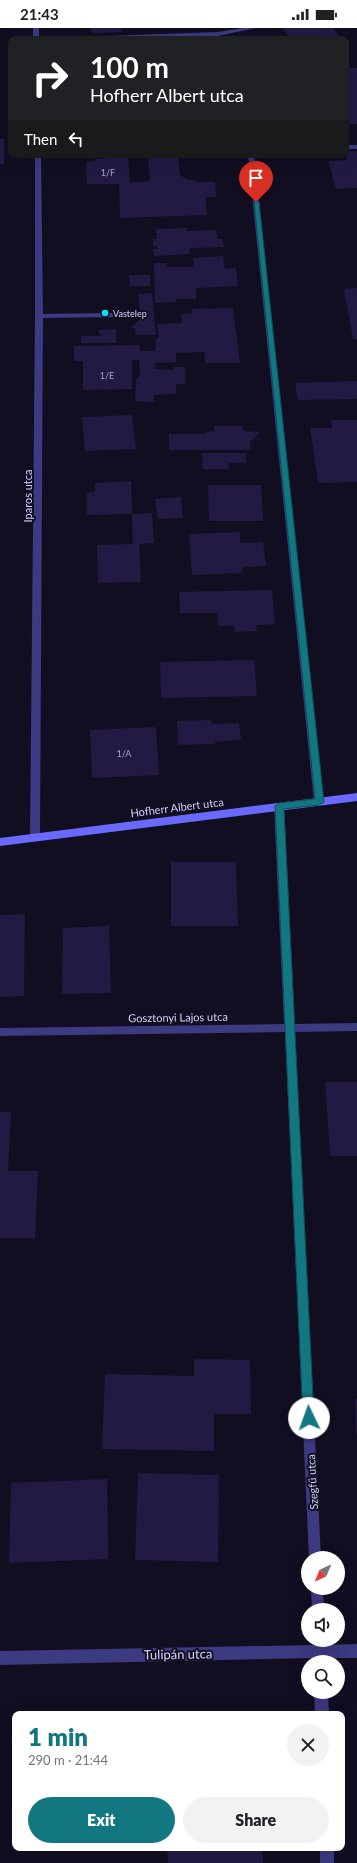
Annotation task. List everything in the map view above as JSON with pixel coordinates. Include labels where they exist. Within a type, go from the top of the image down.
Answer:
[{"type":"street","points":[[160,28],[162,36],[218,34],[253,28]]},
{"type":"street","name":"Iparos utca","points":[[35,837],[39,316],[38,158]]},
{"type":"street","points":[[251,158],[319,802]]},
{"type":"street","points":[[39,316],[116,315]]},
{"type":"street","name":"Hofherr Albert utca","points":[[0,842],[357,797]]},
{"type":"street","name":"Szegfű utca","points":[[279,806],[315,1551]]},
{"type":"street","name":"Gosztonyi Lajos utca","points":[[0,1032],[357,1027]]},
{"type":"street","name":"Tulipán utca","points":[[0,1658],[357,1651]]},
{"type":"street","points":[[321,1699],[322,1711]]},
{"type":"street","points":[[327,1851],[327,1863]]},
{"type":"building","points":[[91,28],[121,28],[122,32],[92,33]]},
{"type":"building","points":[[283,28],[333,28],[339,36],[288,36]]},
{"type":"building","points":[[349,68],[357,68],[357,124],[349,124]]},
{"type":"building","points":[[0,139],[4,139],[4,164],[0,164]]},
{"type":"building","points":[[357,151],[357,188],[336,189],[328,161],[347,160],[347,158],[349,158],[349,152]]},
{"type":"building","points":[[128,158],[130,183],[150,181],[148,158],[178,158],[180,175],[188,180],[195,180],[195,182],[215,182],[216,197],[205,197],[207,215],[120,218],[119,184],[87,184],[86,162],[95,161],[94,159]]},
{"type":"building","points":[[187,228],[187,231],[216,230],[218,239],[222,239],[224,247],[189,248],[190,254],[154,256],[153,249],[157,249],[157,246],[153,246],[153,239],[157,239],[156,229]]},
{"type":"building","points":[[223,256],[225,269],[236,268],[238,286],[196,288],[196,299],[176,299],[176,302],[155,303],[154,263],[167,263],[167,267],[194,267],[193,258]]},
{"type":"building","points":[[129,275],[150,275],[150,286],[130,286]]},
{"type":"building","points":[[357,288],[357,339],[353,339],[344,289]]},
{"type":"building","points":[[152,293],[156,335],[136,335],[135,328],[131,328],[141,318],[138,294]]},
{"type":"building","points":[[233,308],[240,363],[205,363],[205,352],[176,353],[176,362],[155,363],[155,369],[173,370],[173,367],[185,367],[185,384],[176,384],[176,394],[154,395],[154,402],[135,401],[136,380],[140,375],[139,360],[132,360],[132,389],[83,390],[83,361],[74,361],[74,346],[139,345],[140,351],[155,351],[156,339],[159,338],[157,324],[182,323],[181,314],[193,313],[192,309]]},
{"type":"building","points":[[116,329],[116,343],[81,343],[81,336],[101,336],[98,330]]},
{"type":"building","points":[[357,381],[357,399],[298,400],[295,383]]},
{"type":"building","points":[[132,415],[136,449],[85,451],[82,417]]},
{"type":"building","points":[[331,420],[357,420],[357,482],[318,483],[310,428],[332,428]]},
{"type":"building","points":[[214,426],[243,426],[243,431],[260,432],[250,442],[250,450],[169,450],[169,434],[205,434],[205,432],[214,431]]},
{"type":"building","points":[[202,453],[246,453],[246,463],[229,463],[229,469],[203,469]]},
{"type":"building","points":[[131,481],[132,514],[87,515],[87,493],[95,492],[95,483]]},
{"type":"building","points":[[208,485],[261,485],[263,521],[209,521]]},
{"type":"building","points":[[181,497],[183,518],[158,519],[155,499]]},
{"type":"building","points":[[152,513],[154,543],[139,544],[141,582],[98,583],[97,545],[133,544],[132,514]]},
{"type":"building","points":[[240,532],[240,543],[263,542],[266,566],[242,567],[243,573],[192,575],[189,534]]},
{"type":"building","points":[[272,590],[275,624],[256,625],[257,631],[235,632],[234,625],[219,626],[217,613],[180,613],[179,592]]},
{"type":"building","points":[[254,660],[257,696],[161,698],[160,662]]},
{"type":"building","points":[[211,720],[212,724],[239,723],[241,740],[215,742],[215,744],[178,745],[177,721]]},
{"type":"building","points":[[156,727],[159,775],[92,778],[90,730]]},
{"type":"building","points":[[171,862],[236,862],[238,926],[171,926]]},
{"type":"building","points":[[25,914],[24,996],[0,997],[0,915]]},
{"type":"building","points":[[109,926],[111,993],[62,994],[63,928]]},
{"type":"building","points":[[325,1082],[357,1082],[357,1156],[330,1156]]},
{"type":"building","points":[[0,1112],[11,1112],[8,1171],[38,1171],[35,1238],[0,1238]]},
{"type":"building","points":[[194,1359],[250,1360],[251,1414],[214,1414],[214,1451],[102,1449],[105,1374],[194,1376]]},
{"type":"building","points":[[355,1399],[357,1399],[357,1434],[356,1434]]},
{"type":"building","points":[[138,1473],[219,1475],[218,1562],[135,1560]]},
{"type":"building","points":[[107,1479],[108,1559],[9,1563],[11,1483]]},
{"type":"building","points":[[167,1851],[262,1851],[263,1863],[168,1863]]},
{"type":"place","name":"Vastelep","points":[[105,313]]},
{"type":"route","points":[[256,202],[319,802],[279,806],[309,1418]]}]
